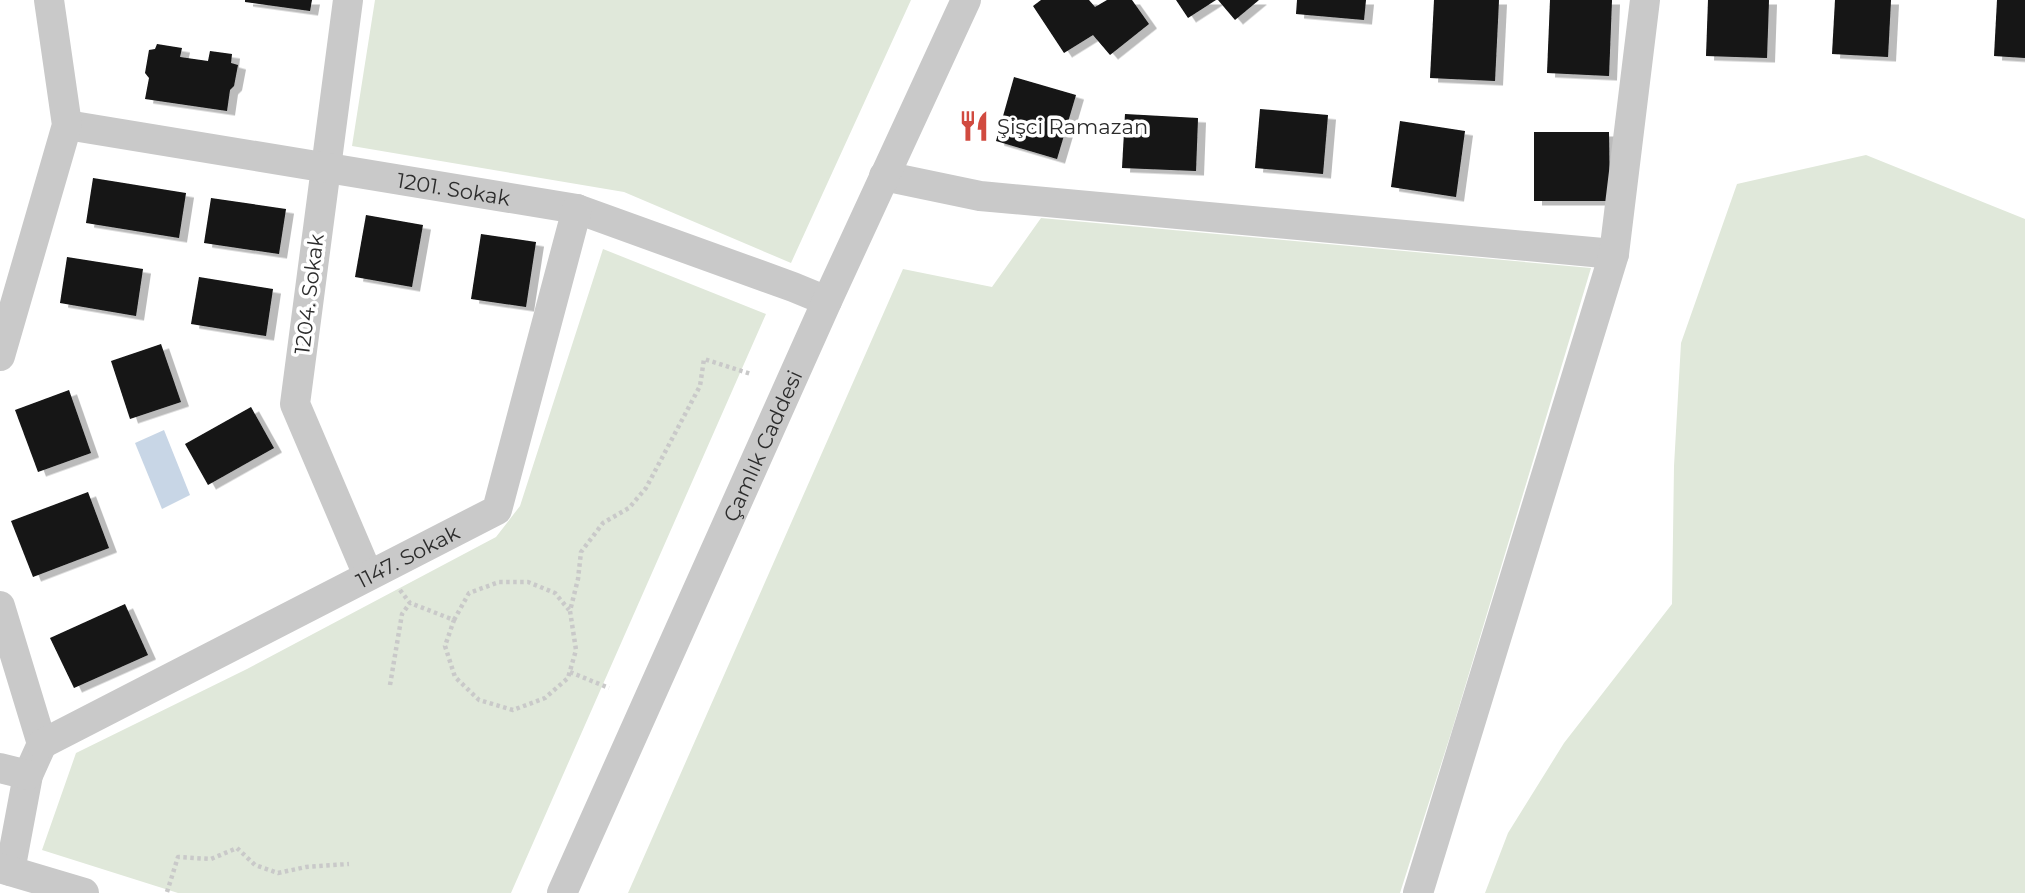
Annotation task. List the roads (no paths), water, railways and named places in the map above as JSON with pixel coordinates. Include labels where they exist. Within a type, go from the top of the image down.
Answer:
[{"type":"street","points":[[0,356],[67,125],[50,0]]},
{"type":"street","name":"1204. Sokak","points":[[348,0],[295,404],[382,579]]},
{"type":"street","name":"Çamlık Caddesi","points":[[562,893],[827,301],[966,0]]},
{"type":"street","points":[[1418,893],[1614,254],[1645,0]]},
{"type":"street","name":"1201. Sokak","points":[[67,125],[578,209],[827,301]]},
{"type":"street","points":[[884,176],[980,196],[1614,254]]},
{"type":"street","name":"1147. Sokak","points":[[42,744],[382,579],[497,510],[578,209]]},
{"type":"street","points":[[0,606],[42,744],[14,772],[5,870],[83,893]]},
{"type":"water","points":[[164,430],[190,495],[162,509],[135,443]]},
{"type":"place","name":"Şişci Ramazan","points":[[974,126]]}]
